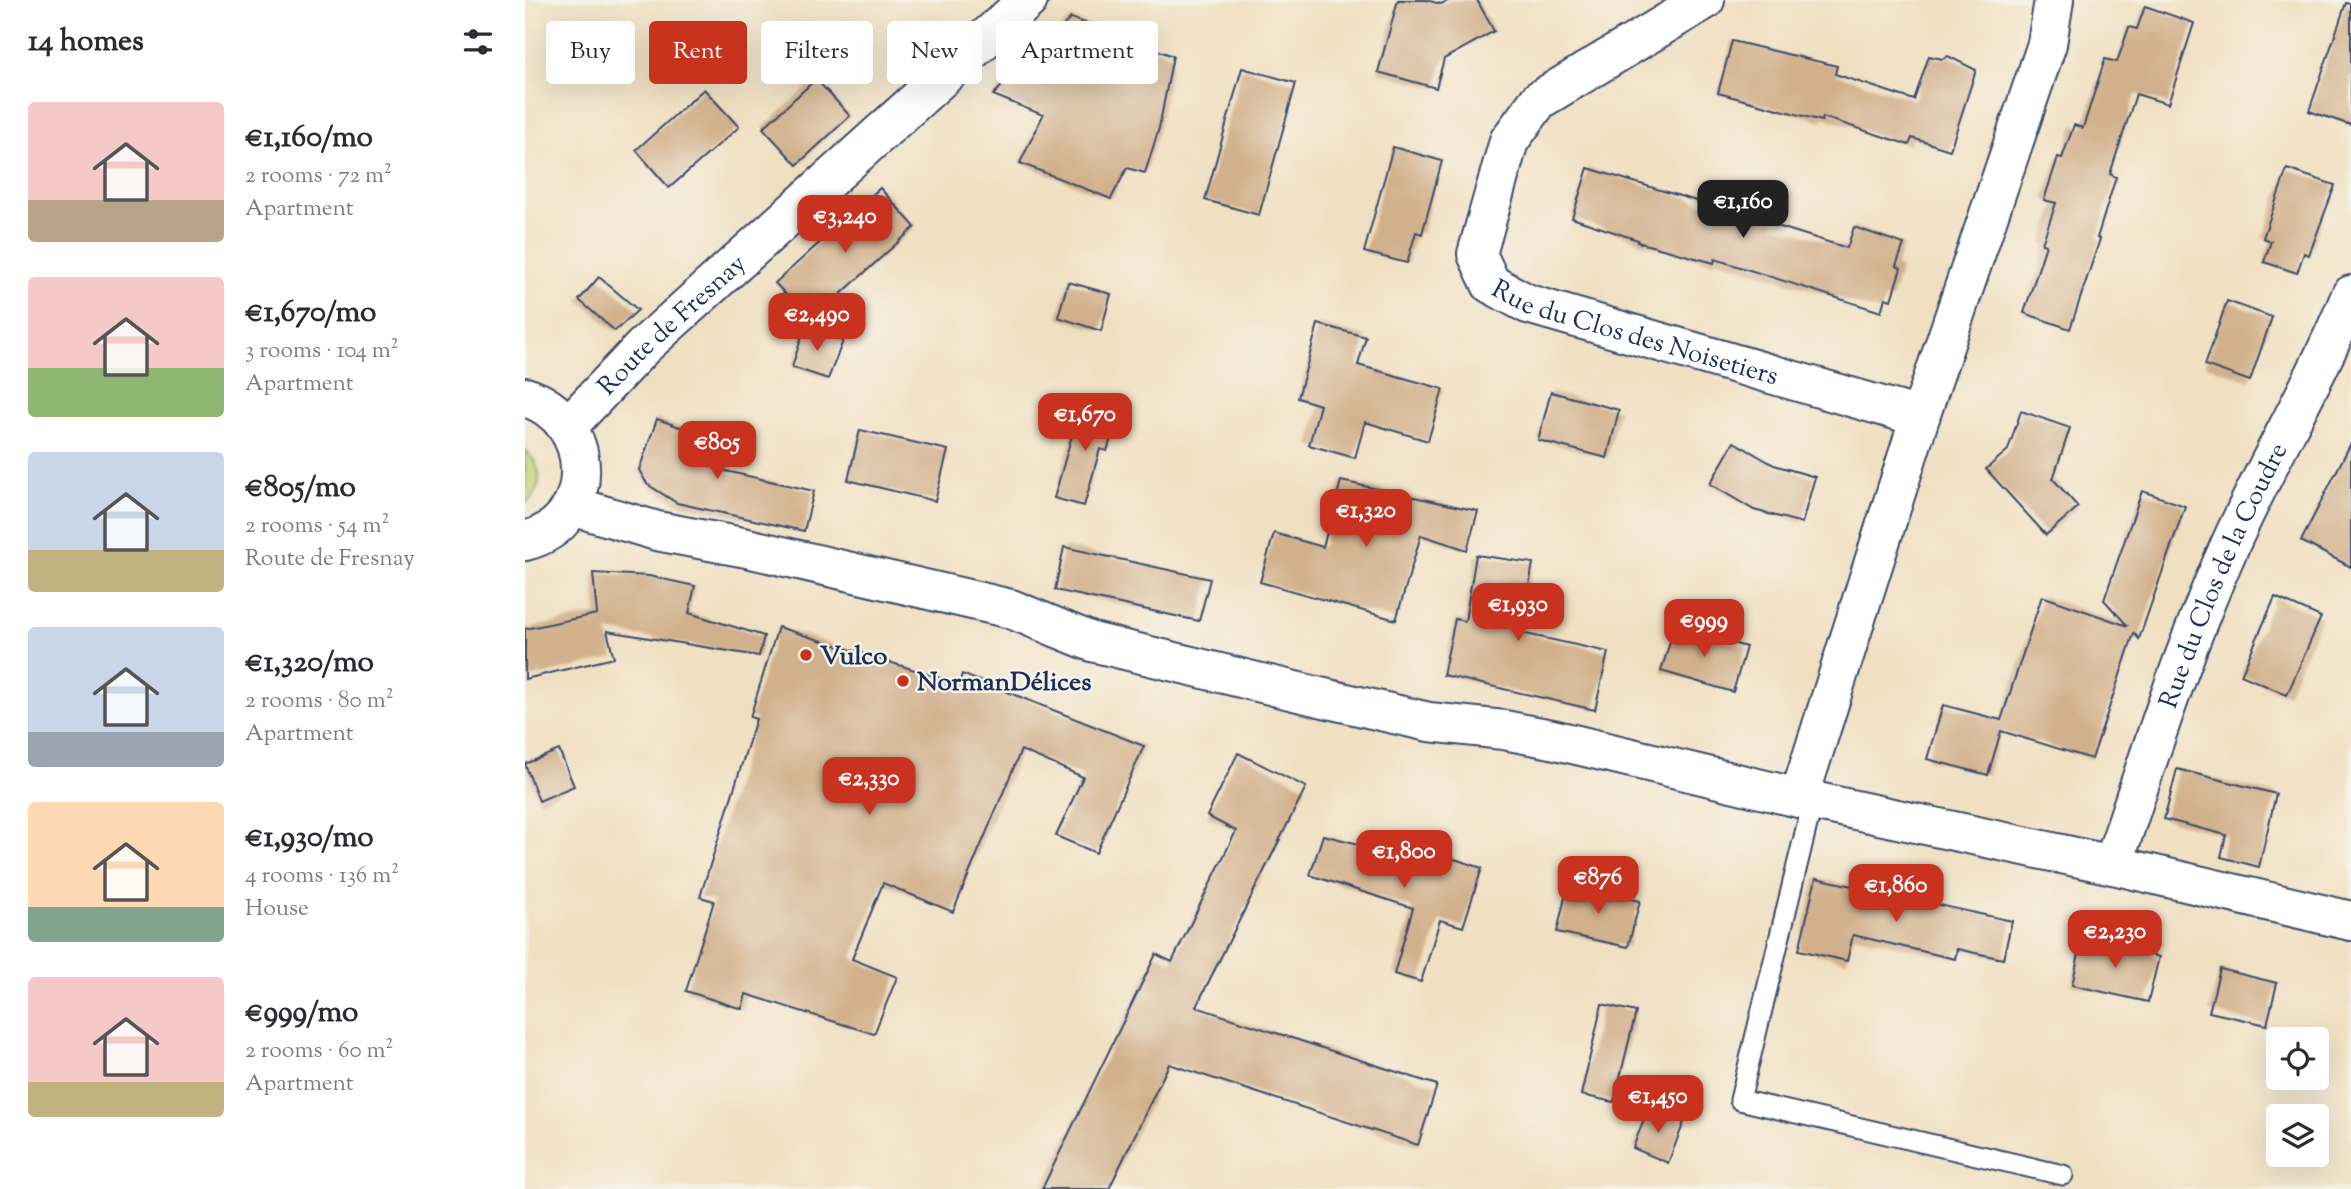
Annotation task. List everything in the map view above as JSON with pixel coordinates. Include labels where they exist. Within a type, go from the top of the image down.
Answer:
[{"type":"street","name":"Route de Fresnay","points":[[568,426],[643,347],[1028,0]]},
{"type":"street","name":"Rue du Clos des Noisetiers","points":[[1705,0],[1539,100],[1509,141],[1477,254],[1491,284],[1528,304],[1920,417]]},
{"type":"street","points":[[1806,799],[1920,417],[2047,44],[2054,0]]},
{"type":"street","name":"Rue du Clos de la Coudre","points":[[2113,865],[2198,621],[2231,544],[2336,332],[2351,295]]},
{"type":"street","points":[[525,397],[554,412],[568,426],[579,452],[581,480],[572,506],[557,525],[536,538],[525,541]]},
{"type":"street","points":[[572,506],[657,531],[747,548],[1011,609],[1092,642],[1311,695],[1430,722],[1504,730],[1552,739],[2351,921]]},
{"type":"lane","points":[[1806,799],[1740,1100],[2063,1175]]},
{"type":"green space","points":[[525,450],[536,464],[539,477],[536,491],[525,504]]},
{"type":"building","points":[[1398,0],[1426,0],[1441,4],[1450,0],[1477,0],[1494,31],[1444,59],[1436,88],[1378,72]]},
{"type":"building","points":[[2346,3],[2351,4],[2351,125],[2309,111]]},
{"type":"building","points":[[2145,6],[2194,23],[2168,104],[2136,94],[2110,174],[2116,177],[2097,238],[2100,239],[2070,329],[2024,313],[2046,245],[2042,244],[2056,203],[2044,200],[2058,157],[2062,158],[2074,125],[2083,128],[2105,59],[2117,62],[2129,27],[2137,29]]},
{"type":"building","points":[[1732,41],[1837,66],[1835,74],[1914,100],[1929,56],[1942,59],[1948,56],[1976,70],[1950,150],[1912,138],[1909,145],[1823,117],[1822,121],[1718,93]]},
{"type":"building","points":[[1158,50],[1173,56],[1159,128],[1145,173],[1127,168],[1111,199],[1020,163],[1043,115],[993,95],[1004,84],[1158,84]]},
{"type":"building","points":[[1242,68],[1296,83],[1259,215],[1205,200]]},
{"type":"building","points":[[811,84],[821,84],[850,116],[797,165],[763,128]]},
{"type":"building","points":[[704,89],[739,127],[669,188],[636,150]]},
{"type":"building","points":[[1393,147],[1442,161],[1422,234],[1416,232],[1407,263],[1364,252]]},
{"type":"building","points":[[1588,168],[1739,214],[1742,207],[1775,218],[1774,225],[1847,248],[1854,227],[1904,244],[1896,266],[1901,268],[1891,300],[1885,298],[1881,312],[1715,259],[1714,263],[1637,242],[1638,240],[1572,218]]},
{"type":"building","points":[[2287,169],[2335,185],[2309,255],[2304,253],[2297,273],[2264,262],[2271,241],[2263,238]]},
{"type":"building","points":[[880,188],[915,227],[811,321],[775,283]]},
{"type":"building","points":[[599,277],[638,310],[615,331],[579,300]]},
{"type":"building","points":[[1068,282],[1111,294],[1101,331],[1058,317]]},
{"type":"building","points":[[2227,301],[2272,317],[2250,381],[2205,365]]},
{"type":"building","points":[[1318,324],[1366,337],[1358,365],[1443,389],[1428,441],[1365,422],[1355,458],[1309,445],[1320,405],[1298,398]]},
{"type":"building","points":[[805,326],[843,341],[828,379],[792,367]]},
{"type":"building","points":[[1551,392],[1619,410],[1607,458],[1538,440]]},
{"type":"building","points":[[1081,404],[1118,414],[1107,451],[1100,449],[1084,506],[1054,498]]},
{"type":"building","points":[[2021,411],[2070,428],[2053,479],[2078,507],[2046,535],[1986,469],[2008,450]]},
{"type":"building","points":[[657,419],[717,440],[716,444],[724,447],[717,469],[814,491],[804,531],[677,503],[647,484],[639,470]]},
{"type":"building","points":[[860,430],[948,450],[935,501],[848,480]]},
{"type":"building","points":[[1734,442],[1774,465],[1815,477],[1802,523],[1754,510],[1710,484]]},
{"type":"building","points":[[2351,443],[2351,567],[2301,541]]},
{"type":"building","points":[[1341,481],[1478,511],[1467,550],[1421,535],[1396,620],[1260,582],[1274,533],[1323,547]]},
{"type":"building","points":[[2142,491],[2185,506],[2139,639],[2134,633],[2092,759],[2001,731],[1988,775],[1927,759],[1943,705],[2001,720],[2042,596],[2128,626],[2104,600]]},
{"type":"building","points":[[1064,547],[1210,579],[1199,621],[1055,590]]},
{"type":"building","points":[[1476,555],[1533,563],[1521,633],[1608,652],[1595,710],[1443,675],[1455,619],[1465,621]]},
{"type":"building","points":[[593,573],[649,576],[695,586],[689,613],[764,636],[759,656],[607,631],[614,658],[525,679],[525,629],[597,614]]},
{"type":"building","points":[[2275,597],[2321,617],[2287,695],[2241,675]]},
{"type":"building","points":[[1675,626],[1746,647],[1733,692],[1661,671]]},
{"type":"building","points":[[778,627],[959,684],[962,674],[1144,746],[1096,853],[1056,836],[1083,777],[1021,750],[953,912],[883,883],[852,959],[897,977],[874,1034],[746,994],[742,1009],[686,991],[714,901],[700,897],[756,719],[750,717]]},
{"type":"building","points":[[559,750],[574,786],[539,801],[525,764]]},
{"type":"building","points":[[1238,753],[1306,787],[1196,1007],[1437,1085],[1418,1145],[1169,1064],[1109,1189],[1042,1189],[1156,954],[1172,962],[1236,831],[1207,816]]},
{"type":"building","points":[[2177,769],[2276,794],[2259,867],[2221,857],[2226,835],[2164,819]]},
{"type":"building","points":[[1323,835],[1414,858],[1417,847],[1482,868],[1463,927],[1440,920],[1421,982],[1394,974],[1413,908],[1310,875]]},
{"type":"building","points":[[1816,878],[2012,921],[2003,959],[1957,949],[1955,959],[1853,935],[1847,961],[1799,950]]},
{"type":"building","points":[[1568,884],[1640,901],[1628,947],[1557,932]]},
{"type":"building","points":[[2083,936],[2159,957],[2148,1002],[2072,985]]},
{"type":"building","points":[[2220,969],[2277,983],[2267,1025],[2209,1012]]},
{"type":"building","points":[[1602,1004],[1636,1012],[1614,1102],[1581,1095]]},
{"type":"building","points":[[1648,1108],[1684,1122],[1668,1163],[1633,1148]]},
{"type":"place","name":"Vulco","points":[[806,655]]},
{"type":"place","name":"NormanDélices","points":[[903,681]]}]
